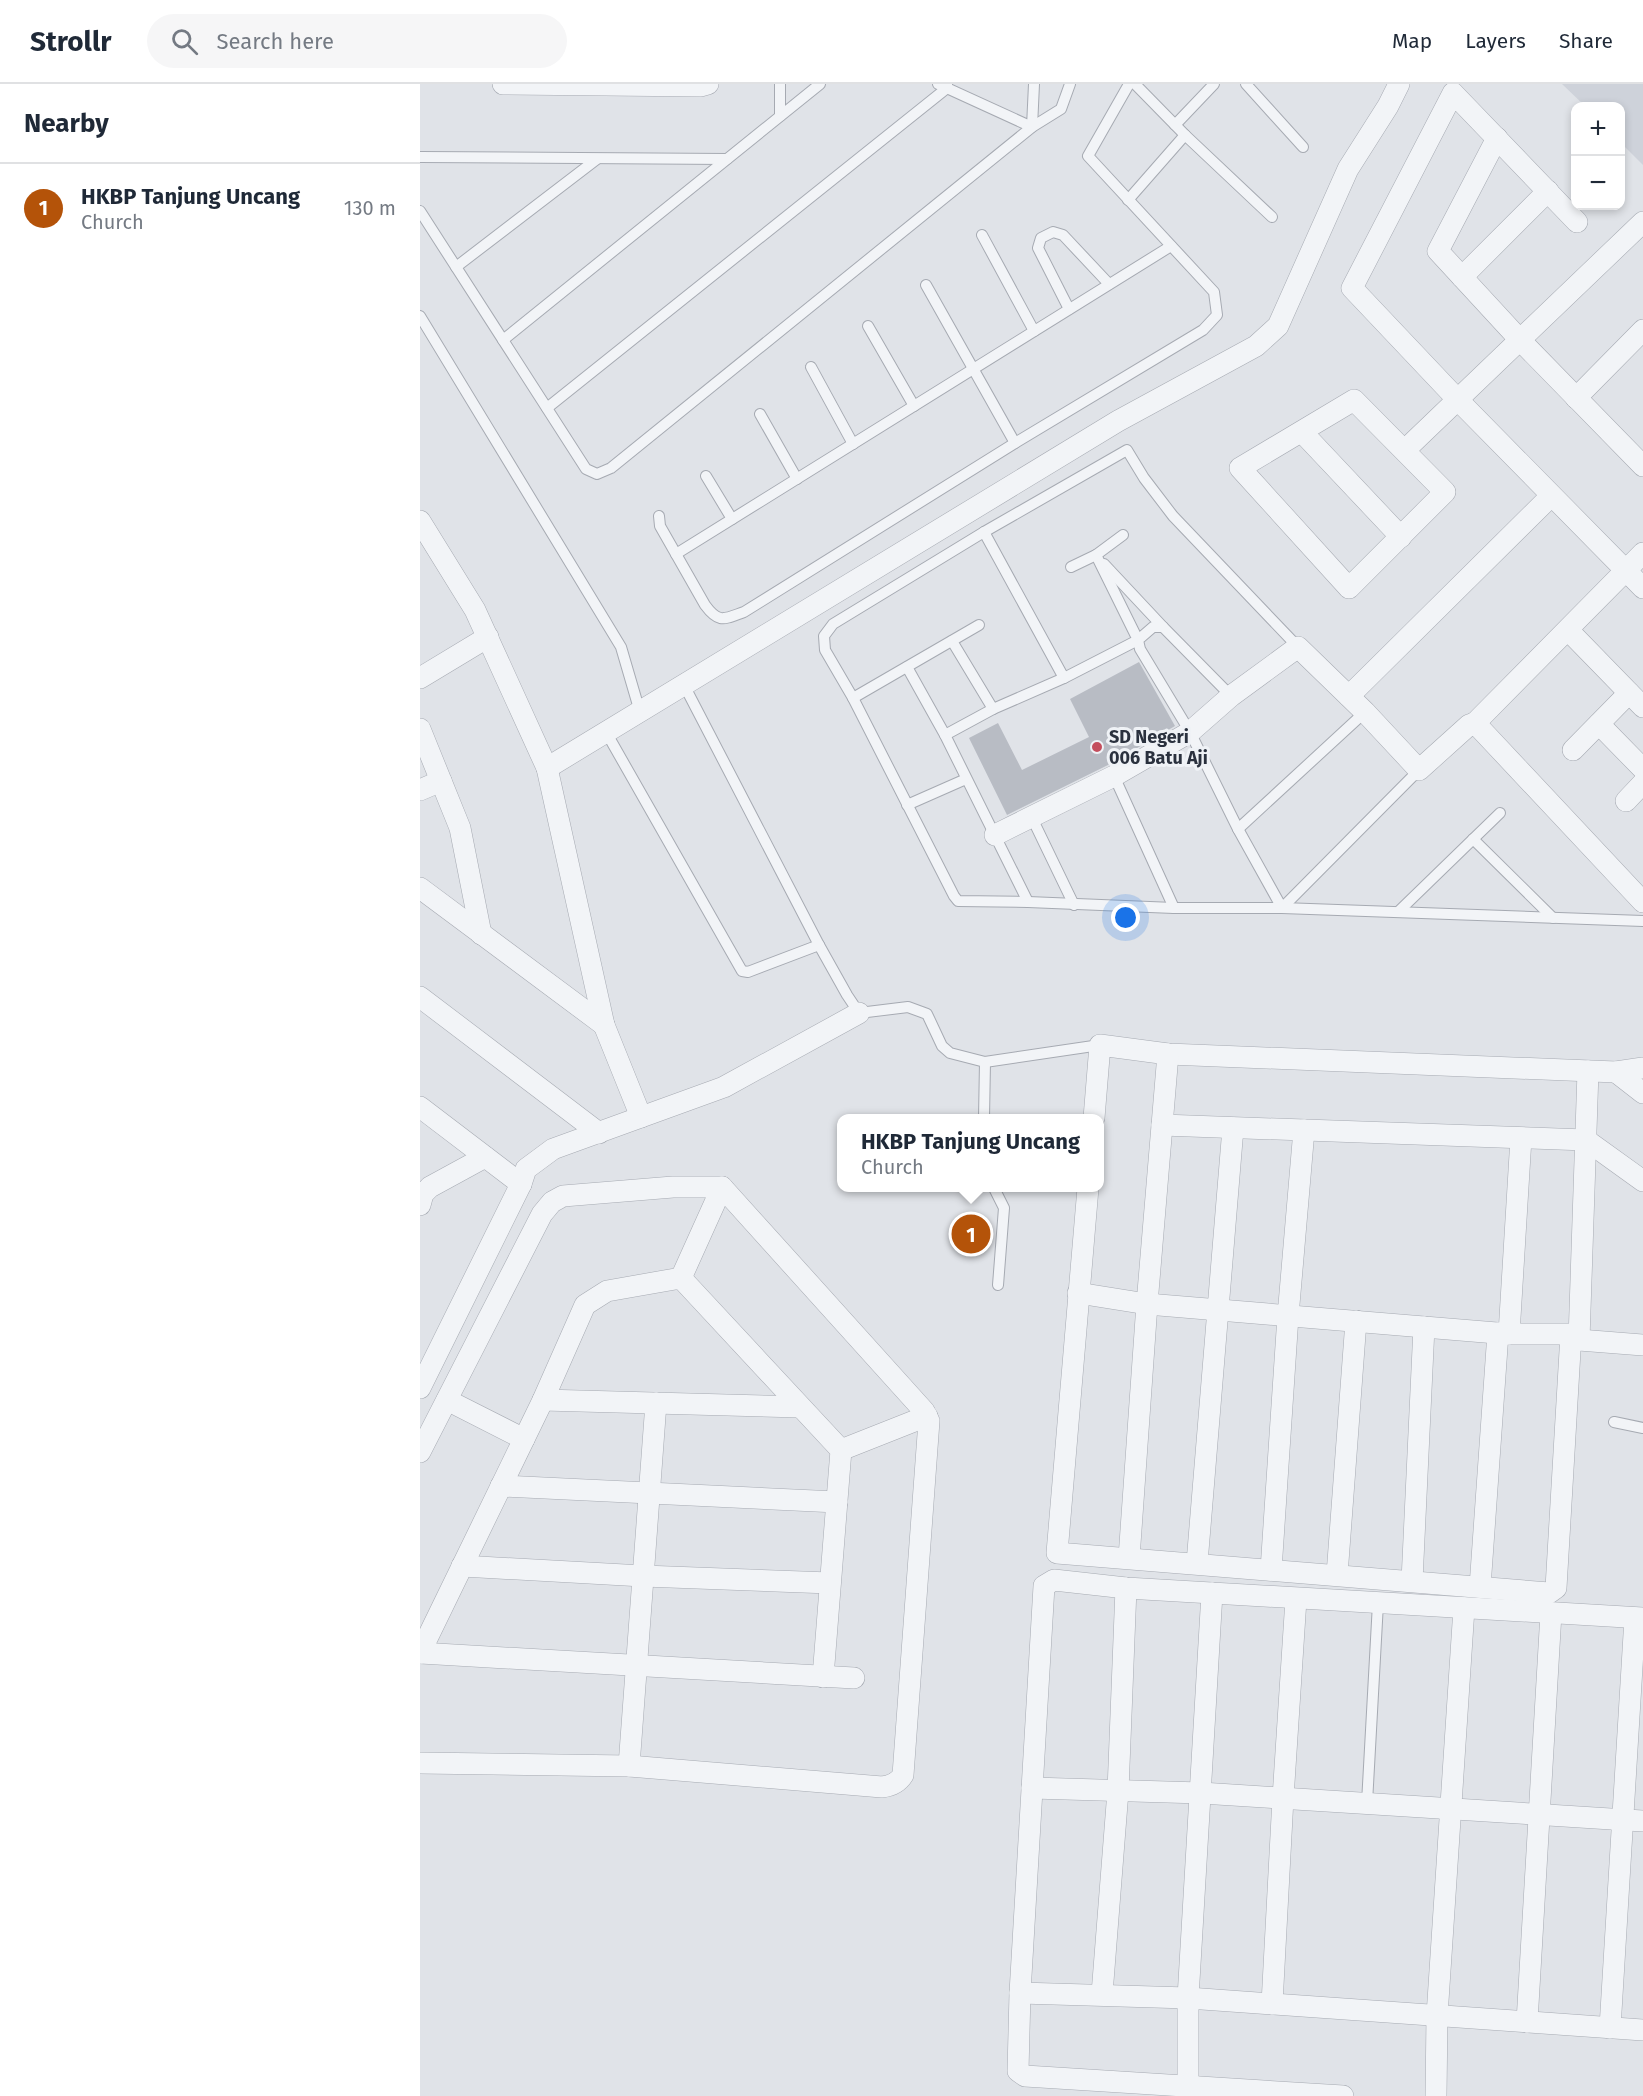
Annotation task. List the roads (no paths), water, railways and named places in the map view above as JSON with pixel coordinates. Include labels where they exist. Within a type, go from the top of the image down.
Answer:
[{"type":"street","points":[[503,84],[701,86],[708,84]]},
{"type":"street","points":[[547,768],[1118,421],[1256,346],[1278,326],[1348,168],[1388,106],[1399,84]]},
{"type":"street","points":[[1577,222],[1454,93],[1352,288],[1551,496],[1643,588]]},
{"type":"street","points":[[1497,138],[1438,251],[1576,398],[1638,452]]},
{"type":"street","points":[[1462,277],[1548,192]]},
{"type":"street","points":[[1405,450],[1643,222]]},
{"type":"street","points":[[1576,398],[1643,330]]},
{"type":"street","points":[[1354,400],[1445,492],[1349,588],[1240,468],[1302,432],[1354,400]]},
{"type":"street","points":[[1302,432],[1401,537]]},
{"type":"street","points":[[1349,696],[1551,496]]},
{"type":"street","points":[[420,521],[476,610],[547,768],[604,1025],[641,1117]]},
{"type":"street","points":[[995,835],[1114,776],[1190,732],[1231,696],[1299,647],[1365,712],[1419,770],[1469,725],[1475,723],[1643,553]]},
{"type":"street","points":[[1568,630],[1636,700],[1599,724],[1573,750]]},
{"type":"street","points":[[420,678],[488,637]]},
{"type":"street","points":[[1475,723],[1643,902]]},
{"type":"street","points":[[1599,724],[1643,769]]},
{"type":"street","points":[[420,729],[460,828],[481,934]]},
{"type":"street","points":[[420,790],[441,781]]},
{"type":"street","points":[[1626,801],[1643,783]]},
{"type":"street","points":[[420,888],[604,1025]]},
{"type":"street","points":[[420,997],[599,1133]]},
{"type":"street","points":[[420,1388],[521,1184],[526,1169],[553,1149],[724,1087],[859,1013]]},
{"type":"street","points":[[1094,1114],[1100,1046],[1168,1054],[1616,1072],[1643,1068]]},
{"type":"street","points":[[1129,1558],[1168,1054]]},
{"type":"street","points":[[1342,2096],[1021,2074],[1017,2067],[1020,1993],[1044,1586],[1054,1580],[1126,1588],[1464,1608],[1486,1596],[1548,1593],[1556,1587],[1575,1337],[1588,1071]]},
{"type":"street","points":[[1616,1072],[1643,1093]]},
{"type":"street","points":[[420,1107],[521,1184]]},
{"type":"street","points":[[1162,1125],[1586,1140],[1643,1181]]},
{"type":"street","points":[[1197,1563],[1216,1310],[1233,1128]]},
{"type":"street","points":[[1270,1569],[1304,1130]]},
{"type":"street","points":[[1486,1596],[1504,1334],[1521,1138]]},
{"type":"street","points":[[420,1205],[423,1194],[430,1187],[485,1157]]},
{"type":"street","points":[[420,1452],[542,1214],[552,1202],[563,1196],[673,1186],[722,1187],[927,1416],[929,1421],[903,1775],[900,1780],[882,1787],[629,1766],[420,1763]]},
{"type":"street","points":[[681,1278],[722,1187]]},
{"type":"street","points":[[1088,1192],[1057,1552],[1412,1581],[1486,1596],[1551,1613],[1639,1618],[1633,1820],[1610,2028]]},
{"type":"street","points":[[681,1278],[607,1292],[585,1305],[543,1400],[420,1653],[854,1678]]},
{"type":"street","points":[[681,1278],[841,1450],[823,1677]]},
{"type":"street","points":[[1078,1293],[1147,1304],[1504,1334],[1575,1337],[1643,1346]]},
{"type":"street","points":[[1337,1575],[1356,1322]]},
{"type":"street","points":[[1412,1581],[1424,1327]]},
{"type":"street","points":[[447,1400],[524,1438]]},
{"type":"street","points":[[543,1400],[800,1407]]},
{"type":"street","points":[[629,1766],[656,1403]]},
{"type":"street","points":[[841,1450],[927,1416]]},
{"type":"street","points":[[501,1486],[837,1502]]},
{"type":"street","points":[[462,1566],[830,1583]]},
{"type":"street","points":[[1102,1994],[1118,1791],[1126,1588]]},
{"type":"street","points":[[1188,2086],[1188,1998],[1212,1593]]},
{"type":"street","points":[[1272,2004],[1296,1599]]},
{"type":"street","points":[[1436,2096],[1437,2016],[1464,1608]]},
{"type":"street","points":[[1527,2022],[1551,1613]]},
{"type":"street","points":[[1032,1788],[1201,1793],[1633,1820]]},
{"type":"street","points":[[1020,1993],[1188,1998],[1643,2030]]},
{"type":"lane","points":[[780,84],[780,116]]},
{"type":"lane","points":[[503,340],[820,84]]},
{"type":"lane","points":[[1032,127],[1034,84]]},
{"type":"lane","points":[[420,211],[586,469],[597,474],[611,468],[1032,127],[1061,109],[1070,84]]},
{"type":"lane","points":[[659,516],[660,526],[714,617],[724,620],[744,612],[1015,443],[1203,330],[1217,315],[1214,292],[1088,156],[1129,84]]},
{"type":"lane","points":[[1136,84],[1185,135],[1272,217]]},
{"type":"lane","points":[[1175,125],[1214,84]]},
{"type":"lane","points":[[1246,84],[1302,147]]},
{"type":"lane","points":[[547,408],[944,85],[1032,127]]},
{"type":"lane","points":[[1128,200],[1185,135]]},
{"type":"lane","points":[[420,157],[727,159]]},
{"type":"lane","points":[[456,267],[597,159]]},
{"type":"lane","points":[[1069,309],[1038,248],[1041,238],[1053,232],[1063,235],[1109,284]]},
{"type":"lane","points":[[982,235],[1034,331]]},
{"type":"lane","points":[[676,554],[1171,246]]},
{"type":"lane","points":[[926,285],[1015,443]]},
{"type":"lane","points":[[420,316],[621,647],[640,712]]},
{"type":"lane","points":[[868,326],[914,406]]},
{"type":"lane","points":[[811,367],[853,444]]},
{"type":"lane","points":[[760,414],[797,479]]},
{"type":"lane","points":[[1299,647],[1173,516],[1144,478],[1128,450],[984,532],[833,624],[825,636],[825,650],[853,698],[958,901],[1174,908],[1282,908],[1643,921]]},
{"type":"lane","points":[[706,476],[732,519]]},
{"type":"lane","points":[[984,532],[1064,678]]},
{"type":"lane","points":[[1071,567],[1096,555],[1123,535]]},
{"type":"lane","points":[[1096,555],[1231,696]]},
{"type":"lane","points":[[1096,555],[1138,640],[1140,649],[1190,732],[1238,829],[1282,908]]},
{"type":"lane","points":[[853,698],[979,625]]},
{"type":"lane","points":[[945,735],[1138,640],[1153,627],[1163,627]]},
{"type":"lane","points":[[952,641],[993,710]]},
{"type":"lane","points":[[907,667],[945,735],[1028,902]]},
{"type":"lane","points":[[684,685],[819,945],[846,995],[859,1013],[908,1007],[927,1014],[942,1046],[950,1053],[985,1062],[1100,1046]]},
{"type":"lane","points":[[1238,829],[1365,712]]},
{"type":"lane","points":[[606,732],[742,972],[748,972],[819,945]]},
{"type":"lane","points":[[1282,908],[1419,770]]},
{"type":"lane","points":[[1114,776],[1174,908]]},
{"type":"lane","points":[[907,805],[966,779]]},
{"type":"lane","points":[[1398,912],[1500,813]]},
{"type":"lane","points":[[1032,818],[1074,905]]},
{"type":"lane","points":[[1473,839],[1553,918]]},
{"type":"lane","points":[[984,1114],[985,1062]]},
{"type":"lane","points":[[996,1192],[1004,1208],[998,1285]]},
{"type":"lane","points":[[1614,1422],[1643,1428]]},
{"type":"lane","points":[[1367,1803],[1378,1603]]},
{"type":"place","name":"SD Negeri 006 Batu Aji","points":[[1097,747]]},
{"type":"place","name":"HKBP Tanjung Uncang","points":[[971,1234]]}]
